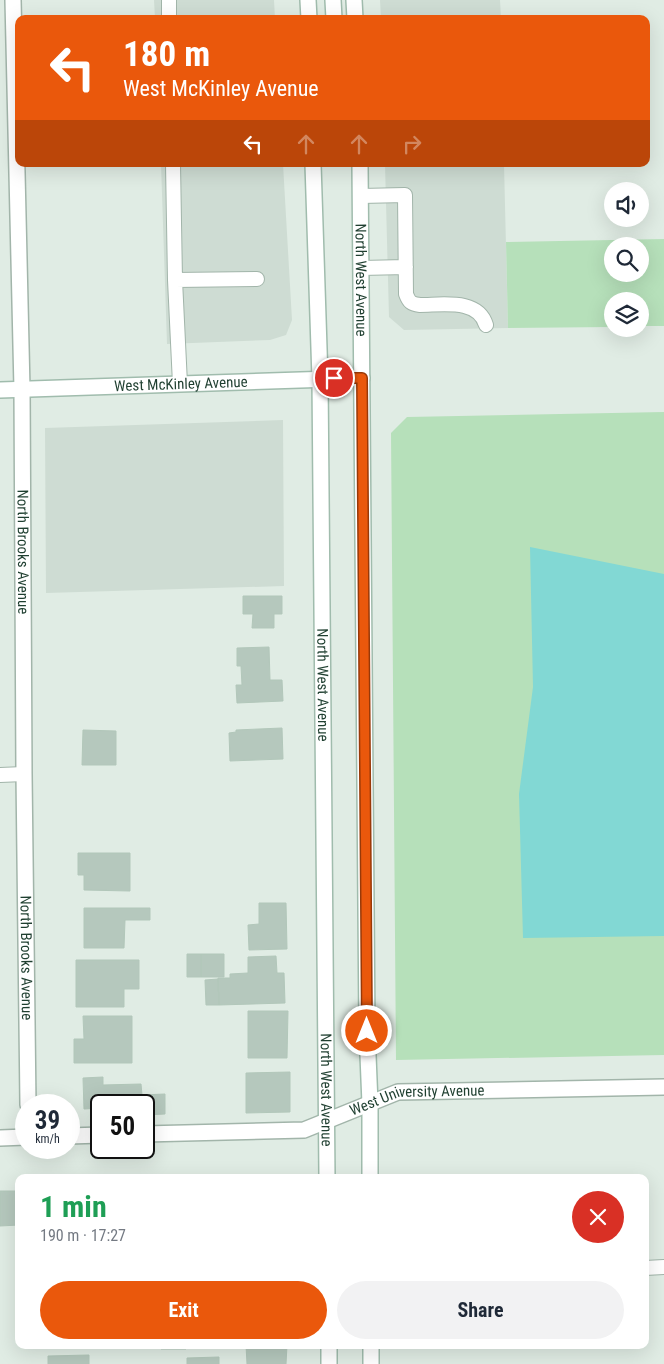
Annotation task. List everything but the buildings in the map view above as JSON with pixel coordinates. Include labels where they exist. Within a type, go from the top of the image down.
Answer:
[{"type":"main road","name":"North Brooks Avenue","points":[[13,0],[15,86]]},
{"type":"main road","points":[[308,0],[309,15]]},
{"type":"main road","points":[[333,0],[334,15]]},
{"type":"main road","points":[[354,0],[354,15]]},
{"type":"main road","name":"North Brooks Avenue","points":[[17,167],[22,389],[28,1094]]},
{"type":"main road","name":"North West Avenue","points":[[314,167],[320,379],[327,1174]]},
{"type":"main road","name":"North West Avenue","points":[[360,167],[370,1174]]},
{"type":"main road","name":"West McKinley Avenue","points":[[0,390],[362,378]]},
{"type":"main road","name":"West University Avenue","points":[[155,1134],[304,1130],[398,1092],[664,1087]]},
{"type":"main road","points":[[0,1138],[15,1137]]},
{"type":"main road","points":[[329,1349],[330,1364]]},
{"type":"main road","points":[[371,1349],[371,1364]]},
{"type":"lane","points":[[169,0],[169,15]]},
{"type":"lane","points":[[173,167],[175,280],[180,384]]},
{"type":"lane","points":[[361,196],[405,195],[406,294],[409,301],[413,304],[464,305],[481,315],[486,325]]},
{"type":"lane","points":[[362,268],[406,267]]},
{"type":"lane","points":[[175,280],[257,279]]},
{"type":"lane","points":[[0,775],[24,774]]},
{"type":"lane","points":[[649,1268],[664,1267]]},
{"type":"shaded area","points":[[154,0],[274,0],[275,15],[155,15]]},
{"type":"shaded area","points":[[380,0],[500,0],[501,15],[381,15]]},
{"type":"shaded area","points":[[161,167],[283,167],[292,320],[286,335],[270,340],[167,344]]},
{"type":"shaded area","points":[[385,167],[504,167],[508,328],[404,330],[389,317]]},
{"type":"shaded area","points":[[283,420],[284,586],[46,593],[45,428]]},
{"type":"green space","points":[[649,239],[664,239],[664,326],[649,326],[649,292],[604,292],[604,327],[508,328],[506,242],[604,240],[604,282],[649,282]]},
{"type":"green space","points":[[664,412],[664,1055],[396,1060],[391,433],[407,417]]},
{"type":"water","points":[[530,547],[664,574],[664,936],[523,938],[519,794],[533,687]]},
{"type":"route","points":[[334,378],[362,378],[367,1031]]}]
